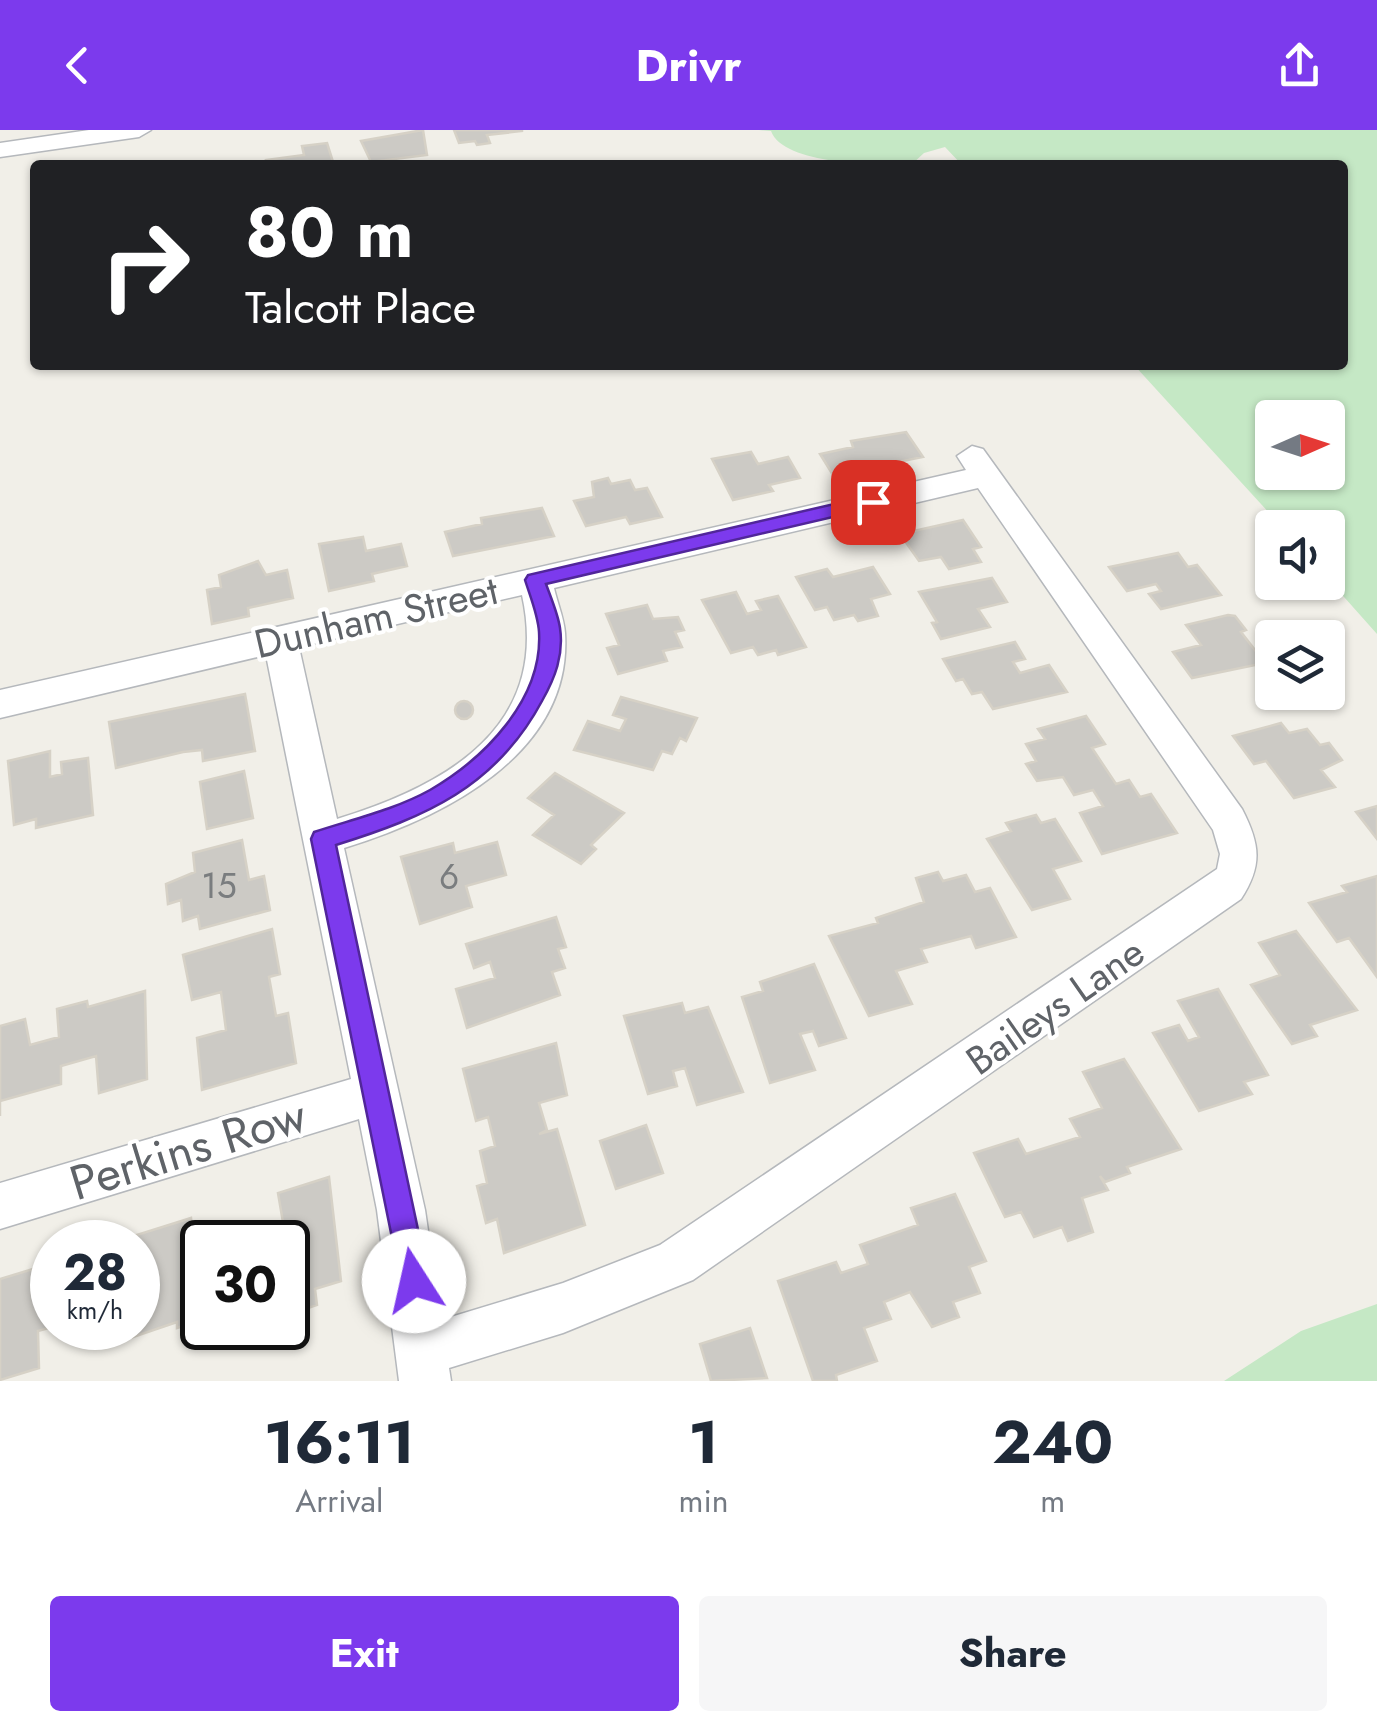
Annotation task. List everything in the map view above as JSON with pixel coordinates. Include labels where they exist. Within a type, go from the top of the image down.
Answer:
[{"type":"street","points":[[0,150],[138,130]]},
{"type":"street","name":"Dunham Street","points":[[0,704],[535,580],[979,466]]},
{"type":"street","name":"Baileys Lane","points":[[424,1366],[622,1287],[705,1246],[1227,887],[1238,872],[1242,855],[1228,820],[979,466]]},
{"type":"street","points":[[323,839],[377,823],[439,796],[496,754],[516,729],[544,679],[550,656],[550,627],[535,580]]},
{"type":"street","points":[[280,639],[404,1228],[424,1366]]},
{"type":"street","name":"Perkins Row","points":[[0,1206],[376,1093]]},
{"type":"green space","points":[[759,130],[1377,130],[1377,634],[1345,598],[1345,510],[1266,510],[1139,370],[1348,370],[1348,160],[957,160],[945,147],[924,153],[916,160],[828,160],[794,151],[779,142],[771,131]]},
{"type":"green space","points":[[1377,1304],[1377,1381],[1224,1381],[1301,1331]]},
{"type":"building","points":[[423,130],[427,155],[370,160],[361,141]]},
{"type":"building","points":[[454,130],[522,131],[487,135],[490,143],[477,145],[475,141],[459,143]]},
{"type":"building","points":[[327,143],[332,160],[266,160],[304,155],[302,146]]},
{"type":"building","points":[[906,432],[923,457],[833,475],[820,454],[853,447],[851,441]]},
{"type":"building","points":[[751,452],[758,464],[788,457],[800,478],[769,485],[773,491],[733,500],[712,459]]},
{"type":"building","points":[[608,478],[611,484],[630,480],[635,490],[647,488],[662,517],[630,524],[626,517],[586,526],[574,501],[594,497],[592,482]]},
{"type":"building","points":[[542,508],[554,536],[453,556],[445,532],[482,524],[481,518]]},
{"type":"building","points":[[963,520],[981,547],[973,549],[981,562],[949,569],[941,557],[919,561],[900,534]]},
{"type":"building","points":[[363,537],[366,551],[401,544],[407,566],[372,574],[374,581],[329,591],[319,544]]},
{"type":"building","points":[[1178,553],[1188,567],[1197,565],[1221,595],[1161,609],[1149,594],[1161,591],[1156,584],[1127,591],[1109,567]]},
{"type":"building","points":[[258,561],[266,575],[287,570],[293,598],[248,608],[249,616],[212,624],[207,590],[221,587],[219,575]]},
{"type":"building","points":[[873,567],[890,594],[871,599],[878,616],[858,621],[854,615],[834,620],[827,607],[815,610],[796,577],[827,569],[833,577]]},
{"type":"building","points":[[992,578],[1007,602],[978,609],[990,627],[941,639],[932,623],[937,622],[919,592]]},
{"type":"building","points":[[736,592],[747,614],[761,610],[756,601],[778,596],[806,647],[778,655],[776,650],[758,655],[753,647],[731,653],[702,600]]},
{"type":"building","points":[[647,605],[653,619],[678,617],[684,630],[675,632],[682,647],[663,651],[667,661],[618,674],[607,648],[619,645],[606,614]]},
{"type":"building","points":[[1235,616],[1255,650],[1255,665],[1192,678],[1173,652],[1201,645],[1186,625]]},
{"type":"building","points":[[1015,642],[1025,659],[1013,662],[1020,673],[1049,665],[1067,692],[993,709],[982,692],[972,694],[963,679],[956,681],[943,659]]},
{"type":"building","points":[[245,694],[255,751],[203,761],[202,750],[183,752],[116,768],[109,722]]},
{"type":"building","points":[[621,697],[697,718],[686,741],[680,738],[672,754],[662,751],[653,770],[574,750],[588,721],[620,731],[626,719],[613,715]]},
{"type":"building","points":[[464,701],[471,703],[471,717],[464,719],[457,717],[455,710],[457,703]]},
{"type":"building","points":[[1086,716],[1105,744],[1092,748],[1116,784],[1129,780],[1140,797],[1151,794],[1177,833],[1102,854],[1080,813],[1103,806],[1093,790],[1074,795],[1063,777],[1037,781],[1026,764],[1036,761],[1026,744],[1045,739],[1038,729]]},
{"type":"building","points":[[1281,723],[1289,733],[1307,729],[1320,745],[1329,743],[1342,760],[1321,770],[1335,787],[1294,798],[1266,761],[1254,764],[1233,736]]},
{"type":"building","points":[[50,751],[50,777],[62,774],[61,762],[88,758],[93,815],[36,828],[36,819],[14,825],[8,761]]},
{"type":"building","points":[[244,771],[253,818],[207,829],[200,782]]},
{"type":"building","points":[[555,773],[624,813],[591,845],[596,849],[581,864],[533,835],[554,815],[528,798]]},
{"type":"building","points":[[1377,806],[1377,839],[1356,812]]},
{"type":"building","points":[[1036,815],[1041,823],[1055,819],[1081,861],[1053,869],[1070,899],[1032,910],[987,839],[1011,831],[1006,823]]},
{"type":"building","points":[[242,840],[249,880],[264,876],[270,910],[200,929],[198,916],[183,921],[181,900],[168,904],[166,884],[195,872],[193,853]]},
{"type":"building","points":[[497,842],[506,875],[466,886],[472,907],[420,924],[401,857],[453,843],[455,853]]},
{"type":"building","points":[[938,872],[943,881],[966,875],[975,892],[990,888],[1016,937],[976,948],[971,936],[921,949],[927,962],[896,971],[912,1004],[869,1016],[829,936],[878,923],[876,918],[924,902],[916,878]]},
{"type":"building","points":[[1377,876],[1377,977],[1349,938],[1337,942],[1309,903],[1347,892],[1342,886]]},
{"type":"building","points":[[556,917],[566,947],[558,949],[565,968],[552,972],[560,995],[467,1028],[456,989],[495,978],[490,962],[474,968],[466,944]]},
{"type":"building","points":[[272,929],[280,974],[269,977],[276,1016],[288,1013],[296,1063],[202,1090],[197,1038],[226,1030],[221,992],[192,1000],[183,955]]},
{"type":"building","points":[[1296,931],[1357,1010],[1310,1025],[1317,1036],[1292,1044],[1251,985],[1280,975],[1259,943]]},
{"type":"building","points":[[814,964],[846,1038],[819,1046],[813,1031],[800,1034],[815,1070],[770,1083],[742,997],[763,991],[760,982]]},
{"type":"building","points":[[1218,989],[1268,1075],[1244,1082],[1252,1094],[1199,1111],[1153,1033],[1179,1025],[1188,1041],[1199,1037],[1178,1001]]},
{"type":"building","points":[[145,991],[147,1079],[99,1093],[96,1056],[61,1066],[61,1084],[0,1101],[0,1026],[25,1019],[30,1045],[59,1037],[57,1009],[87,1001],[88,1007]]},
{"type":"building","points":[[682,1003],[685,1013],[708,1007],[743,1092],[697,1105],[685,1068],[673,1071],[677,1086],[648,1094],[624,1016]]},
{"type":"building","points":[[556,1043],[567,1095],[539,1103],[547,1130],[539,1134],[557,1129],[585,1225],[504,1253],[497,1219],[486,1223],[477,1186],[487,1183],[480,1151],[495,1146],[488,1117],[476,1121],[463,1069]]},
{"type":"building","points":[[1124,1059],[1181,1149],[1127,1167],[1130,1173],[1105,1182],[1100,1176],[1108,1190],[1082,1198],[1093,1232],[1068,1241],[1062,1227],[1034,1237],[1021,1212],[1005,1217],[974,1153],[1018,1139],[1026,1154],[1080,1137],[1070,1119],[1102,1108],[1083,1072]]},
{"type":"building","points":[[646,1125],[663,1173],[616,1189],[600,1141]]},
{"type":"building","points":[[329,1177],[341,1281],[315,1289],[317,1305],[310,1307],[310,1220],[283,1220],[278,1193]]},
{"type":"building","points":[[955,1194],[986,1261],[969,1267],[980,1293],[953,1302],[959,1317],[932,1327],[910,1292],[884,1302],[891,1319],[864,1328],[877,1361],[836,1375],[837,1381],[813,1381],[778,1281],[836,1262],[841,1273],[868,1264],[860,1245],[918,1225],[911,1208]]},
{"type":"building","points":[[180,1221],[177,1328],[177,1322],[160,1328],[160,1228]]},
{"type":"building","points":[[30,1270],[30,1350],[39,1350],[39,1368],[0,1380],[0,1279]]},
{"type":"building","points":[[750,1328],[767,1378],[711,1381],[700,1344]]},
{"type":"route","points":[[414,1281],[323,839],[384,821],[439,796],[496,754],[530,706],[550,656],[550,627],[535,580],[873,502]]}]
